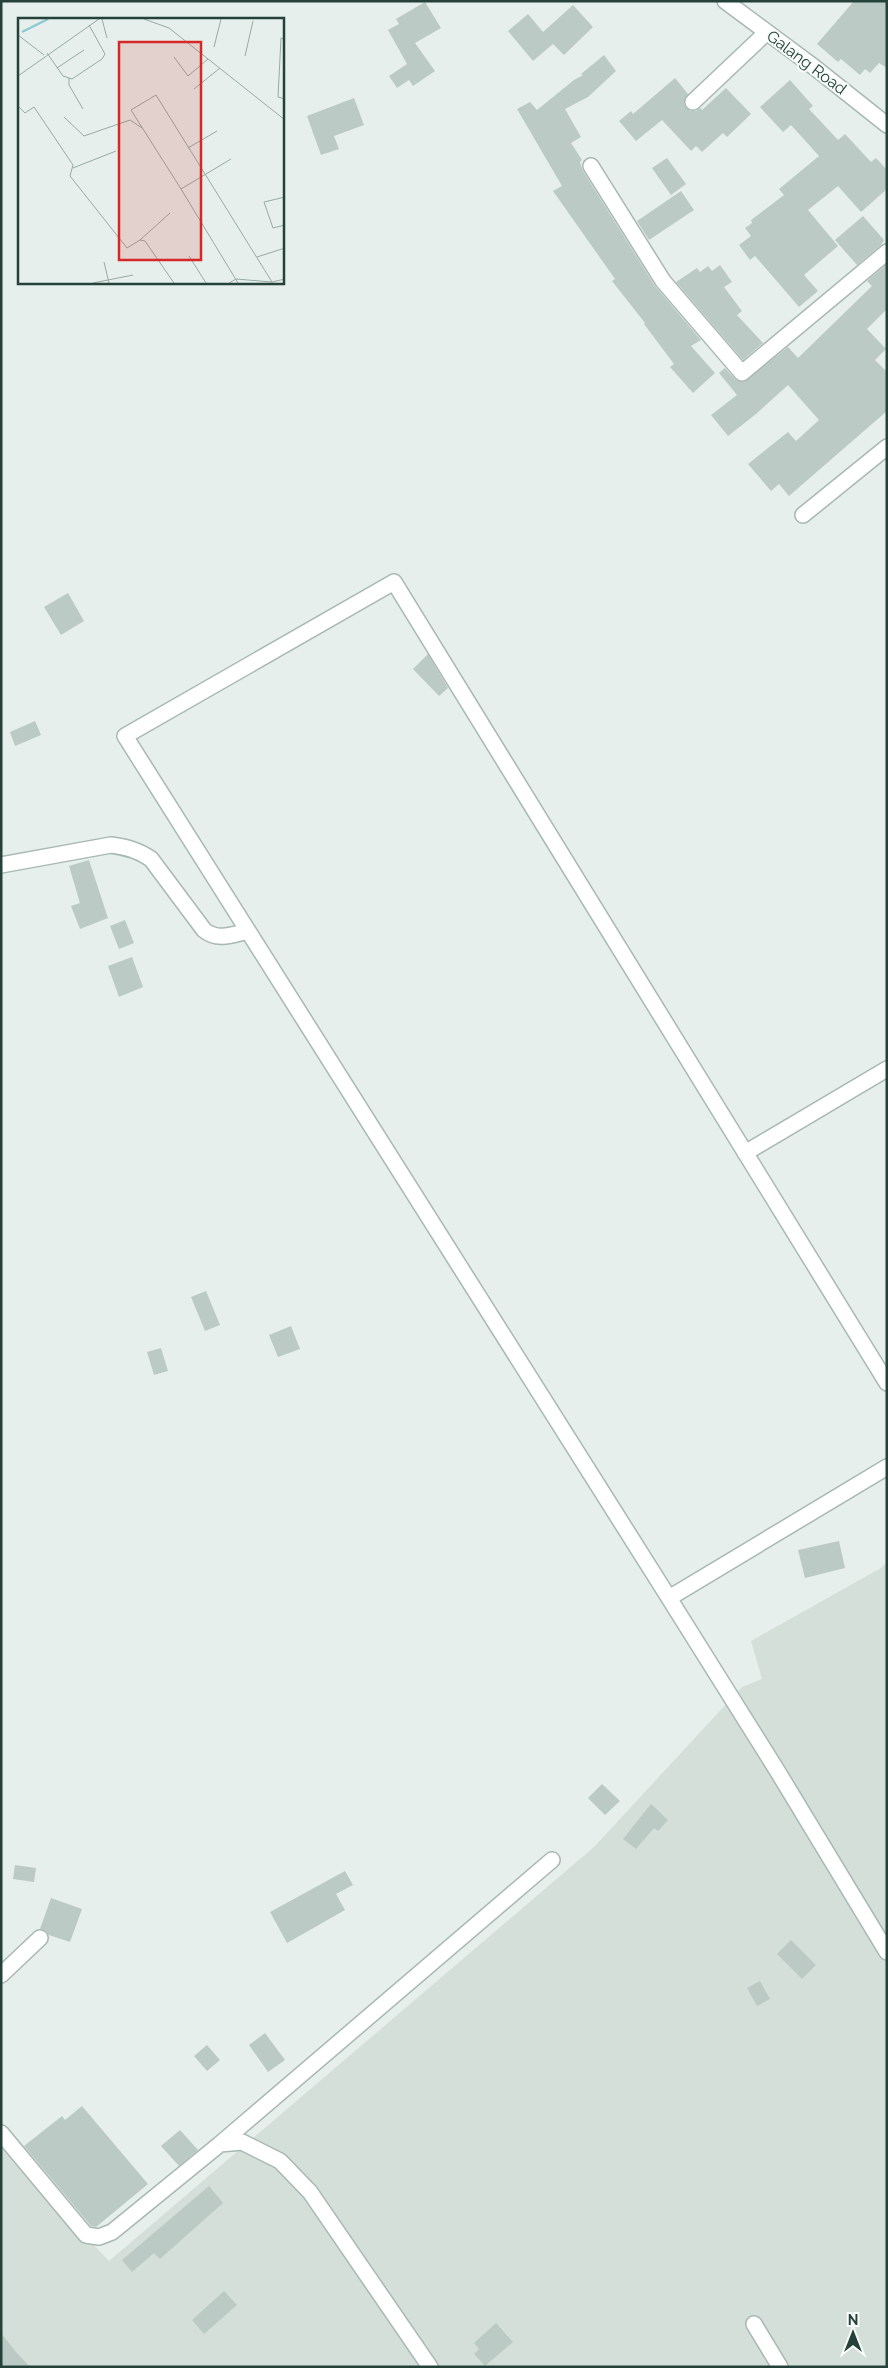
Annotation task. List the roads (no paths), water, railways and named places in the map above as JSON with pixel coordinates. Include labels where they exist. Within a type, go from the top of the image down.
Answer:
[{"type":"street","name":"Galang Road","points":[[725,1],[814,67],[887,126]]},
{"type":"street","points":[[693,102],[767,32]]},
{"type":"street","points":[[591,166],[663,281],[742,373],[887,252]]},
{"type":"street","points":[[803,515],[887,447]]},
{"type":"street","points":[[887,1383],[394,582],[125,736],[669,1598],[778,1772],[887,1952]]},
{"type":"street","points":[[1,865],[111,846],[125,846],[151,858],[204,930],[210,935],[220,937],[248,931]]},
{"type":"street","points":[[745,1153],[887,1069]]},
{"type":"street","points":[[669,1598],[887,1467]]},
{"type":"street","points":[[1,2133],[86,2235],[100,2238],[112,2232],[220,2144],[552,1860]]},
{"type":"street","points":[[1,1974],[40,1938]]},
{"type":"street","points":[[220,2144],[242,2142],[280,2161],[310,2192],[430,2367]]},
{"type":"street","points":[[754,2324],[780,2367]]}]
